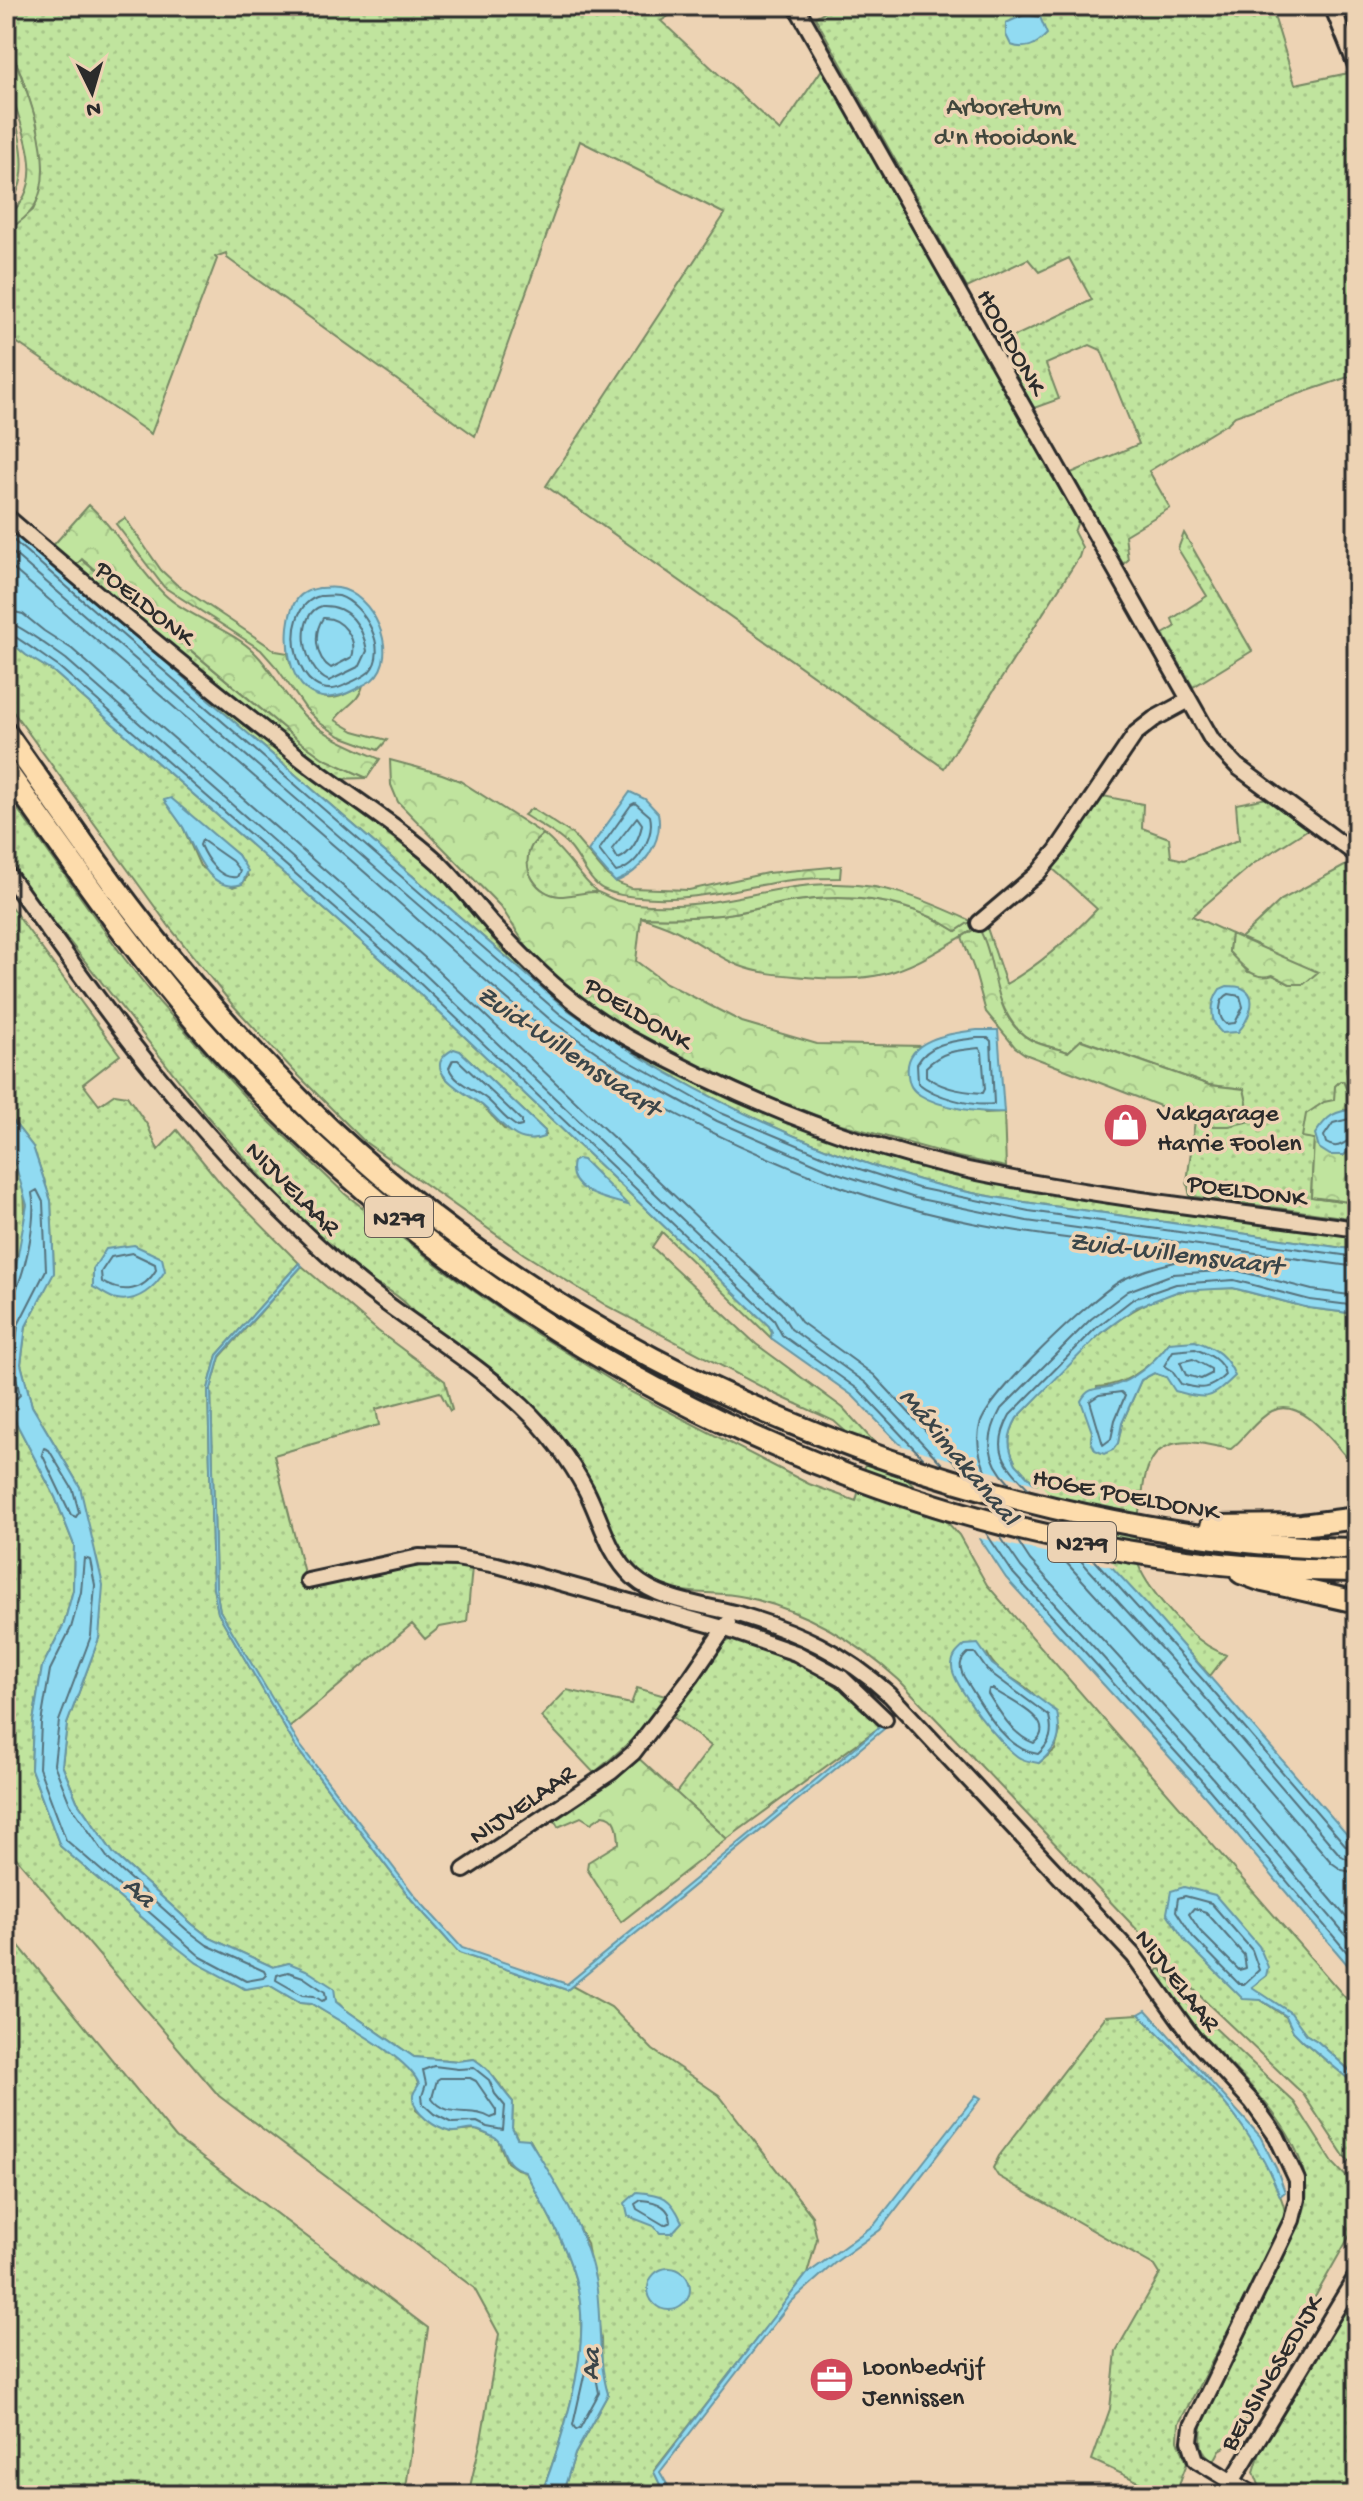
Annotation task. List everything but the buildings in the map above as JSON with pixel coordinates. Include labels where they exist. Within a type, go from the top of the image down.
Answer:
[{"type":"highway","name":"HOGE POELDONK","points":[[6,733],[156,939],[216,1011],[282,1082],[352,1149],[461,1238],[570,1312],[638,1351],[771,1416],[890,1461],[1008,1497],[1104,1520],[1176,1532],[1357,1549]]},
{"type":"highway","name":"HOGE POELDONK","points":[[6,770],[140,952],[200,1027],[268,1098],[358,1184],[462,1265],[579,1343],[717,1419],[826,1468],[931,1503],[1040,1533],[1137,1554],[1210,1563],[1357,1571]]},
{"type":"highway","name":"N279","points":[[1176,1532],[1209,1527],[1302,1525],[1357,1518]]},
{"type":"highway","name":"N279","points":[[1210,1563],[1263,1581],[1357,1602]]},
{"type":"street","name":"HOOIDONK","points":[[796,6],[1189,700]]},
{"type":"street","points":[[1332,6],[1357,68]]},
{"type":"street","name":"POELDONK","points":[[6,516],[303,761],[440,864],[495,927],[570,1001],[630,1039],[683,1067],[787,1113],[927,1159],[995,1176],[1357,1229]]},
{"type":"street","points":[[979,923],[1038,873],[1136,733],[1189,700],[1212,740],[1238,767],[1357,855]]},
{"type":"street","name":"NIJVELAAR","points":[[6,872],[155,1072],[191,1116],[267,1196],[341,1267],[522,1407],[557,1445],[586,1489],[617,1559],[634,1578],[676,1598],[787,1629],[829,1648],[864,1671],[1134,1956],[1193,2038],[1252,2102],[1277,2137],[1297,2180],[1297,2199],[1292,2220],[1192,2426],[1190,2441],[1196,2460],[1228,2488],[1254,2495]]},
{"type":"street","points":[[308,1581],[419,1557],[456,1558],[497,1565],[723,1628],[796,1653],[842,1678],[885,1719]]},
{"type":"street","points":[[620,1600],[634,1578]]},
{"type":"street","name":"NIJVELAAR","points":[[464,1870],[611,1772],[633,1753],[691,1677],[723,1628],[737,1614]]},
{"type":"street","name":"BEUSINGSEDIJK","points":[[1228,2488],[1357,2275]]},
{"type":"green space","points":[[6,6],[684,6],[661,21],[780,131],[825,65],[1078,521],[1074,532],[1082,547],[1079,557],[944,768],[546,486],[725,214],[580,141],[475,436],[227,258],[226,253],[215,257],[217,259],[151,434],[6,335],[6,231],[33,210],[43,170],[37,124],[6,38]]},
{"type":"green space","name":"Arboretum d'n Hooidonk","points":[[835,6],[1271,6],[1295,84],[1349,73],[1357,88],[1357,374],[1235,416],[1149,471],[1170,508],[1125,535],[1128,560],[1123,564],[1071,473],[1139,444],[1101,350],[1090,345],[1046,364],[1059,399],[1034,408],[998,344],[1092,300],[1069,258],[1039,272],[1028,259],[967,288],[815,17]]},
{"type":"green space","points":[[6,38],[36,122],[43,168],[41,189],[34,207],[6,231],[6,217],[21,202],[29,184],[30,166],[6,69]]},
{"type":"green space","points":[[6,90],[19,134],[23,167],[21,182],[6,206],[9,168]]},
{"type":"green space","points":[[89,505],[164,594],[185,610],[246,645],[315,725],[380,759],[367,778],[323,758],[298,740],[82,559],[73,568],[50,549]]},
{"type":"green space","points":[[125,518],[161,570],[176,584],[276,651],[288,653],[298,676],[320,697],[335,698],[363,685],[358,696],[335,720],[354,731],[387,740],[378,750],[340,736],[320,723],[261,650],[164,587],[116,524]]},
{"type":"green space","points":[[6,520],[297,766],[433,868],[502,949],[569,1004],[628,1042],[926,1163],[1357,1233],[1357,1250],[966,1192],[919,1180],[825,1148],[734,1109],[691,1086],[565,1008],[6,524]]},
{"type":"green space","points":[[1184,533],[1252,651],[1193,687],[1163,634],[1175,627],[1172,619],[1207,596],[1178,549]]},
{"type":"green space","points":[[81,559],[298,740],[323,758],[367,778],[332,779],[73,568]]},
{"type":"green space","points":[[6,638],[54,672],[404,979],[769,1326],[771,1338],[662,1232],[652,1247],[756,1344],[843,1408],[959,1535],[987,1585],[1357,2011],[1357,2077],[1307,2035],[1290,2013],[1251,1987],[1266,1976],[1171,1891],[1261,2000],[1286,2017],[1303,2041],[1357,2086],[1357,2168],[1344,2156],[1303,2094],[1205,2001],[899,1680],[865,1652],[808,1618],[745,1597],[665,1587],[640,1575],[631,1567],[612,1536],[588,1478],[569,1449],[534,1408],[416,1319],[409,1307],[396,1296],[368,1282],[297,1216],[207,1116],[6,861],[6,793],[159,1002],[253,1106],[345,1194],[444,1270],[527,1328],[627,1390],[809,1484],[856,1501],[865,1466],[854,1439],[834,1421],[777,1395],[607,1306],[524,1254],[365,1142],[231,1003],[171,929],[6,702]],"holes":[[[165,801],[238,855],[248,876],[242,884],[233,887],[200,866],[183,827]],[[460,1051],[546,1135],[504,1129],[483,1106],[444,1077],[441,1068],[443,1060]],[[987,1653],[1000,1670],[1023,1685],[1042,1703],[1060,1730],[1055,1750],[1039,1763]]]},
{"type":"green space","points":[[390,760],[460,781],[543,834],[532,845],[528,855],[529,872],[538,886],[552,895],[597,892],[626,902],[667,905],[695,904],[796,887],[856,885],[906,895],[971,921],[956,931],[917,911],[896,905],[833,898],[789,902],[711,916],[641,917],[636,961],[664,982],[742,1022],[817,1044],[923,1046],[915,1052],[985,1113],[1004,1112],[1006,1167],[958,1157],[834,1122],[768,1097],[648,1043],[577,1002],[528,949],[501,907],[398,802],[391,785]]},
{"type":"green space","points":[[1103,796],[1143,804],[1142,828],[1169,838],[1171,857],[1184,860],[1239,840],[1236,804],[1272,797],[1310,828],[1253,864],[1192,916],[1231,934],[1229,952],[1248,972],[1273,975],[1290,984],[1256,944],[1241,938],[1281,900],[1354,861],[1357,863],[1357,979],[1353,986],[1357,988],[1357,1062],[1346,1068],[1347,1075],[1357,1070],[1357,1105],[1352,1104],[1344,1082],[1334,1100],[1303,1137],[1314,1138],[1311,1197],[1357,1203],[1357,1219],[1190,1196],[1187,1182],[1195,1120],[1212,1126],[1250,1121],[1244,1089],[1209,1085],[1082,1040],[1068,1052],[1031,1040],[1020,1032],[1003,1006],[978,927],[898,970],[834,979],[748,969],[675,930],[641,917],[711,916],[789,902],[833,898],[896,905],[917,911],[956,931],[980,915],[1006,984],[1054,950],[1097,909],[1051,867]]},
{"type":"green space","points":[[532,808],[572,834],[607,875],[631,888],[689,890],[767,873],[841,866],[840,878],[794,880],[675,898],[616,894],[603,889],[593,880],[564,841],[524,815]]},
{"type":"green space","points":[[543,834],[597,892],[559,896],[537,885],[529,872],[528,856],[531,846]]},
{"type":"green space","points":[[6,900],[120,1055],[83,1084],[99,1105],[115,1094],[127,1096],[148,1126],[158,1150],[177,1130],[222,1185],[299,1263],[217,1355],[208,1389],[213,1588],[218,1613],[296,1747],[412,1900],[459,1953],[567,1990],[572,1986],[611,2007],[653,2050],[719,2095],[812,2216],[817,2239],[807,2274],[654,2471],[665,2495],[562,2495],[575,2454],[608,2394],[602,2375],[601,2339],[587,2243],[530,2140],[518,2139],[512,2128],[513,2102],[491,2074],[474,2059],[458,2061],[414,2057],[346,2010],[289,1963],[273,1967],[210,1938],[114,1854],[77,1801],[62,1765],[67,1724],[99,1638],[80,1487],[32,1406],[21,1364],[26,1326],[54,1272],[51,1201],[33,1147],[6,1112]]},
{"type":"green space","points":[[978,927],[1008,1018],[1031,1040],[1068,1052],[1081,1040],[1209,1085],[1244,1089],[1251,1121],[1212,1126],[1025,1054],[1015,1047],[986,1012],[962,937]]},
{"type":"green space","points":[[1231,934],[1318,972],[1304,984],[1290,984],[1273,975],[1254,974],[1229,952]]},
{"type":"green space","points":[[1343,1081],[1352,1103],[1357,1105],[1357,1109],[1344,1110],[1344,1155],[1357,1144],[1357,1203],[1311,1197],[1314,1139],[1302,1137],[1306,1114],[1324,1102],[1334,1100],[1335,1086]]},
{"type":"green space","points":[[6,1151],[16,1167],[25,1202],[22,1240],[6,1294]]},
{"type":"green space","points":[[302,1266],[378,1331],[445,1381],[452,1410],[440,1392],[376,1409],[379,1425],[274,1455],[307,1585],[410,1567],[472,1567],[467,1622],[440,1627],[425,1639],[412,1624],[289,1728],[220,1611],[216,1588],[211,1389],[220,1357]]},
{"type":"green space","points":[[1233,1288],[1309,1308],[1357,1314],[1357,1462],[1350,1461],[1326,1433],[1305,1415],[1283,1408],[1266,1414],[1231,1449],[1184,1442],[1163,1448],[1154,1457],[1145,1476],[1138,1517],[1138,1563],[1156,1595],[1176,1618],[1206,1645],[1226,1655],[1210,1676],[1016,1464],[1009,1441],[1017,1418],[1090,1344],[1130,1312],[1177,1292]],"holes":[[[1169,1343],[1166,1377],[1154,1373],[1141,1380],[1122,1423],[1118,1443],[1091,1441],[1097,1387],[1118,1383],[1138,1373]]]},
{"type":"green space","points":[[6,1388],[12,1415],[55,1497],[74,1545],[73,1590],[64,1624],[42,1667],[33,1722],[31,1769],[60,1846],[169,1941],[245,1989],[269,1985],[300,2003],[312,2004],[384,2048],[409,2068],[416,2078],[416,2110],[450,2132],[476,2130],[494,2137],[507,2162],[525,2171],[569,2259],[581,2314],[581,2339],[573,2394],[541,2495],[468,2495],[499,2334],[474,2288],[219,2096],[6,1846]]},
{"type":"green space","points":[[732,1639],[794,1662],[831,1682],[881,1726],[727,1839],[676,1793],[711,1746],[669,1714],[722,1645]]},
{"type":"green space","points":[[637,1688],[669,1697],[634,1737],[594,1773],[541,1717],[567,1690],[631,1704]]},
{"type":"green space","points":[[635,1755],[727,1839],[621,1922],[587,1869],[588,1862],[619,1843],[614,1821],[603,1815],[591,1823],[581,1817],[558,1827],[552,1815]]},
{"type":"green space","points":[[6,1930],[176,2138],[428,2328],[405,2495],[6,2495]]},
{"type":"green space","points":[[1160,1968],[1199,2013],[1294,2102],[1333,2163],[1357,2188],[1357,2223],[1232,2443],[1220,2450],[1214,2461],[1202,2446],[1202,2425],[1299,2225],[1306,2202],[1305,2176],[1284,2128],[1187,2017],[1156,1973]]},
{"type":"green space","points":[[1139,2014],[1234,2113],[1263,2158],[1285,2214],[1285,2225],[1179,2423],[1178,2440],[1187,2463],[1175,2495],[1167,2495],[1092,2460],[1110,2409],[1116,2351],[1160,2274],[1155,2266],[998,2176],[993,2168],[1106,2016]]},
{"type":"green space","points":[[1357,2289],[1357,2495],[1271,2495],[1261,2490],[1254,2472],[1262,2446]]},
{"type":"water","points":[[1026,14],[1040,17],[1047,34],[1031,46],[1011,45],[1006,35],[1006,23]]},
{"type":"water","points":[[6,524],[565,1008],[691,1086],[734,1109],[825,1148],[919,1180],[966,1192],[1357,1250],[1357,1314],[1309,1308],[1233,1288],[1179,1291],[1137,1307],[1101,1333],[1017,1418],[1009,1441],[1016,1464],[1148,1606],[1357,1846],[1357,1976],[1197,1787],[1006,1578],[975,1531],[913,1458],[853,1396],[771,1338],[769,1326],[404,979],[54,672],[6,638]]},
{"type":"water","points":[[319,588],[338,588],[362,601],[372,612],[383,641],[381,669],[372,680],[339,696],[324,697],[311,693],[295,674],[290,659],[288,627],[292,608],[303,594]]},
{"type":"water","points":[[630,792],[645,799],[658,813],[658,835],[642,863],[615,882],[588,851]]},
{"type":"water","points":[[171,798],[238,855],[248,871],[242,884],[230,886],[220,883],[204,868],[183,827],[164,800]]},
{"type":"water","points":[[1227,986],[1242,988],[1251,997],[1248,1016],[1238,1032],[1222,1033],[1213,1018],[1217,994]]},
{"type":"water","points":[[998,1030],[1004,1112],[949,1106],[928,1100],[915,1091],[908,1075],[908,1063],[913,1053],[942,1036]]},
{"type":"water","points":[[454,1049],[460,1051],[545,1131],[544,1137],[525,1139],[517,1136],[448,1080],[440,1065],[443,1057]]},
{"type":"water","points":[[1357,1109],[1357,1144],[1344,1155],[1330,1155],[1319,1148],[1315,1134],[1324,1122],[1337,1113]]},
{"type":"water","name":"Aa","points":[[6,1112],[33,1147],[51,1201],[54,1273],[26,1326],[21,1364],[32,1406],[80,1487],[103,1585],[99,1638],[67,1724],[62,1765],[77,1801],[114,1854],[210,1938],[273,1967],[289,1963],[306,1970],[334,1988],[336,2002],[414,2057],[458,2061],[474,2059],[491,2074],[513,2102],[512,2128],[517,2138],[529,2139],[561,2193],[580,2230],[597,2290],[601,2355],[608,2394],[575,2454],[562,2495],[541,2495],[573,2394],[581,2339],[581,2314],[569,2259],[525,2171],[511,2164],[501,2144],[493,2137],[473,2130],[451,2132],[420,2114],[413,2102],[419,2084],[402,2062],[388,2051],[312,2004],[300,2003],[269,1985],[245,1989],[197,1963],[60,1846],[31,1769],[33,1722],[42,1667],[64,1624],[73,1590],[74,1545],[55,1497],[12,1415],[6,1388],[6,1294],[15,1271],[27,1205],[14,1160],[6,1151]]},
{"type":"water","points":[[583,1160],[628,1205],[599,1197],[581,1187],[572,1172],[573,1162]]},
{"type":"water","points":[[134,1245],[162,1258],[165,1271],[156,1283],[139,1296],[125,1300],[111,1297],[93,1287],[93,1269],[106,1249]]},
{"type":"water","points":[[299,1263],[302,1266],[220,1356],[211,1389],[216,1588],[220,1611],[300,1745],[416,1897],[462,1948],[567,1984],[881,1726],[884,1729],[567,1990],[459,1953],[412,1900],[296,1747],[218,1613],[213,1588],[208,1389],[217,1355]]},
{"type":"water","points":[[1195,1341],[1220,1354],[1235,1376],[1214,1394],[1202,1397],[1175,1391],[1166,1377],[1154,1373],[1141,1380],[1113,1450],[1104,1454],[1095,1450],[1081,1401],[1084,1396],[1091,1390],[1129,1379],[1151,1363],[1169,1343]]},
{"type":"water","points":[[978,1644],[992,1664],[1057,1712],[1057,1741],[1039,1763],[1022,1759],[1012,1752],[960,1687],[954,1675],[953,1659],[965,1645]]},
{"type":"water","points":[[1184,1887],[1215,1895],[1259,1946],[1268,1967],[1266,1976],[1252,1987],[1291,2013],[1307,2035],[1357,2077],[1357,2086],[1303,2041],[1293,2031],[1286,2016],[1261,2000],[1243,1999],[1186,1942],[1167,1913],[1171,1891]]},
{"type":"water","points":[[1146,2010],[1260,2136],[1285,2192],[1280,2196],[1268,2168],[1237,2120],[1201,2076],[1139,2014]]},
{"type":"water","points":[[976,2095],[981,2098],[880,2230],[837,2261],[791,2302],[660,2472],[672,2493],[665,2495],[654,2472],[788,2298],[807,2274],[875,2224]]},
{"type":"water","points":[[637,2192],[665,2198],[682,2222],[672,2233],[660,2233],[654,2226],[628,2216],[625,2203]]},
{"type":"water","points":[[669,2268],[684,2274],[690,2289],[684,2304],[669,2310],[654,2304],[648,2289],[654,2274]]},
{"type":"pier","points":[[893,1443],[1042,1486],[1118,1568],[974,1537]]},
{"type":"place","name":"Vakgarage Harrie Foolen","points":[[1126,1126]]},
{"type":"place","name":"Loonbedrijf Jennissen","points":[[831,2380]]},
{"type":"water label","name":"Zuid-Willemsvaart","points":[[570,1049]]},
{"type":"water label","name":"Zuid-Willemsvaart","points":[[1176,1251]]},
{"type":"water label","name":"Máximakanaal","points":[[961,1455]]}]
